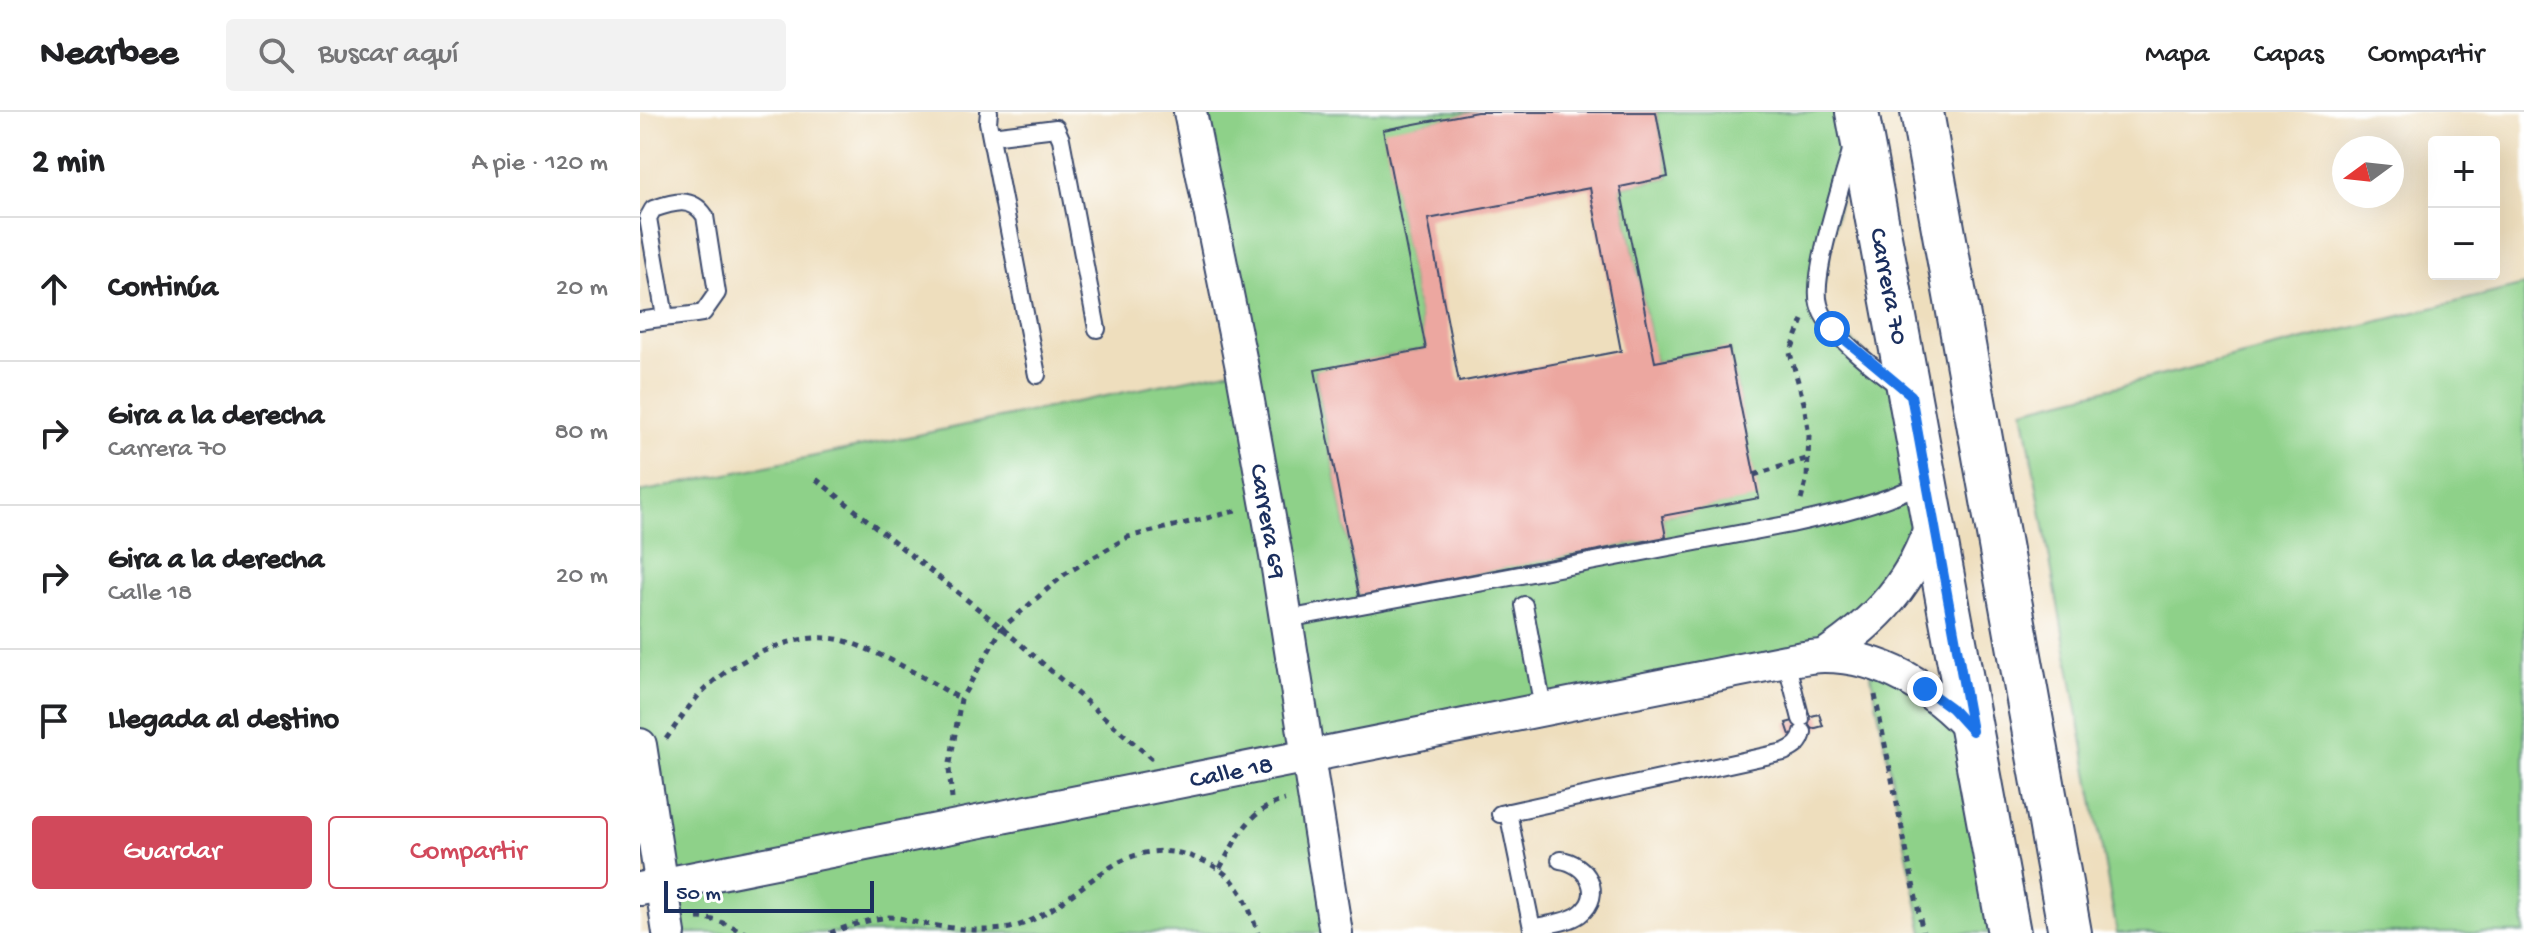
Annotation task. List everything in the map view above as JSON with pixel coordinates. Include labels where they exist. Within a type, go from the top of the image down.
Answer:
[{"type":"street","name":"Carrera 69","points":[[1190,112],[1242,368],[1287,619],[1336,933]]},
{"type":"street","points":[[1922,112],[2070,933]]},
{"type":"street","name":"Carrera 70","points":[[1858,115],[2009,933]]},
{"type":"street","name":"Calle 18","points":[[1824,656],[1854,636],[1887,603],[1922,552],[1930,500]]},
{"type":"street","name":"Calle 18","points":[[651,887],[1543,708],[1824,656],[1868,661],[1897,673],[1951,708],[1972,731]]},
{"type":"street","points":[[652,743],[651,887],[679,926]]},
{"type":"lane","points":[[989,112],[1037,375]]},
{"type":"lane","points":[[1858,115],[1816,283],[1819,307],[1832,329],[1911,395]]},
{"type":"lane","points":[[991,136],[1056,128],[1061,139],[1097,329]]},
{"type":"lane","points":[[640,321],[703,313],[717,293],[705,216],[691,202],[653,209],[648,218],[665,317]]},
{"type":"lane","points":[[1287,619],[1791,524],[1836,514],[1911,490],[1930,500]]},
{"type":"lane","points":[[1524,605],[1543,708]]},
{"type":"lane","points":[[1560,860],[1570,861],[1585,871],[1592,888],[1591,897],[1581,913],[1532,930],[1504,813],[1794,748],[1801,740],[1802,725],[1786,661]]},
{"type":"path","points":[[1791,524],[1807,478],[1809,436],[1804,403],[1790,353],[1805,316],[1819,307]]},
{"type":"path","points":[[1754,475],[1809,458]]},
{"type":"path","points":[[816,479],[1002,628],[1159,765]]},
{"type":"path","points":[[952,805],[949,769],[961,699],[1002,628],[1065,574],[1128,537],[1245,509]]},
{"type":"path","points":[[652,743],[700,693],[747,658],[811,638],[842,640],[887,658],[961,699]]},
{"type":"path","points":[[1868,661],[1923,933]]},
{"type":"path","points":[[1220,868],[1246,822],[1268,804],[1293,798]]},
{"type":"path","points":[[830,933],[890,917],[968,932],[1008,928],[1043,916],[1114,863],[1149,851],[1182,852],[1220,868],[1244,894],[1258,933]]},
{"type":"path","points":[[679,926],[708,918],[745,933]]},
{"type":"green space","points":[[1193,112],[1477,112],[1384,131],[1426,349],[1315,371],[1359,595],[1665,537],[1662,516],[1758,497],[1729,349],[1655,362],[1620,187],[1668,177],[1656,112],[1857,112],[1819,307],[1891,380],[1933,519],[1854,636],[1307,755],[1336,933],[669,933],[640,745],[640,492],[1242,368]]},
{"type":"green space","points":[[2524,285],[2524,933],[2117,933],[2023,410]]},
{"type":"green space","points":[[1868,661],[1951,708],[2009,933],[1923,933]]},
{"type":"building","points":[[1477,112],[1656,112],[1668,177],[1620,187],[1655,362],[1729,348],[1759,498],[1662,516],[1666,537],[1359,596],[1315,370],[1426,349],[1383,130]],"holes":[[[1590,188],[1621,351],[1459,382],[1428,219]]]},
{"type":"building","points":[[1819,714],[1823,726],[1790,735],[1786,723]]},
{"type":"route","points":[[1832,329],[1911,395],[1972,731],[1951,708],[1925,689]]}]
